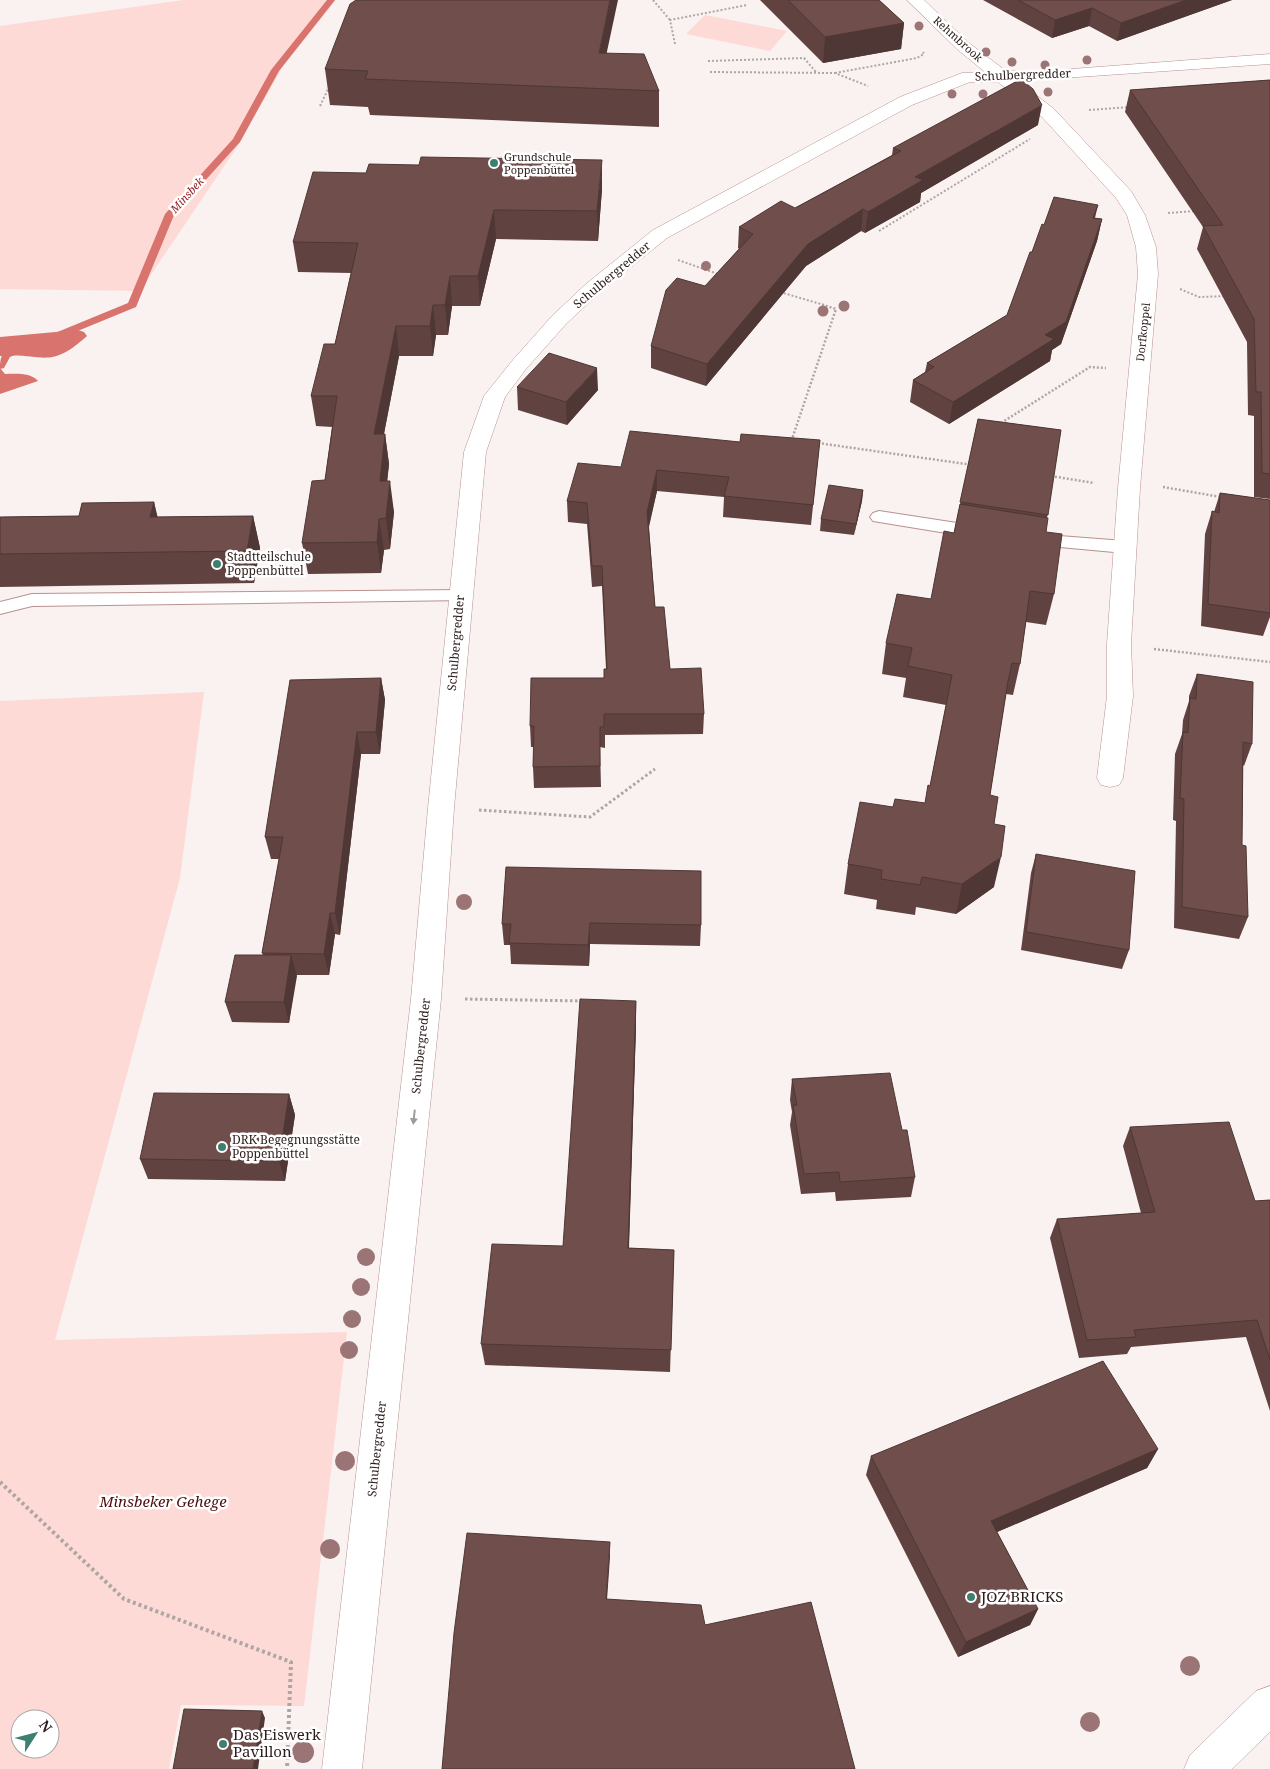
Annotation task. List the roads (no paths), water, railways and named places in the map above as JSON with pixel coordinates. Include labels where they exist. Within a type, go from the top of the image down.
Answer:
[{"type":"street","name":"Rehmbrook","points":[[915,0],[963,46],[1001,76]]},
{"type":"street","name":"Schulbergredder","points":[[342,1769],[426,999],[441,808],[475,452],[495,396],[519,365],[566,314],[593,288],[660,234],[906,101],[968,76],[1045,76],[1270,59]]},
{"type":"street","name":"Dorfkoppel","points":[[1001,76],[1048,113],[1124,195],[1136,215],[1146,247],[1148,274],[1139,368],[1119,644],[1120,696],[1117,734],[1110,778]]},
{"type":"street","points":[[1204,1769],[1270,1705]]},
{"type":"lane","points":[[879,517],[1041,541],[1125,547]]},
{"type":"lane","points":[[0,608],[32,600],[461,596]]},
{"type":"waterway","name":"Minsbek","points":[[59,335],[132,305],[170,214],[237,140],[275,70],[331,0]]},
{"type":"waterway","name":"Minsbek","points":[[0,366],[6,355],[22,348]]},
{"type":"place","name":"Grundschule Poppenbüttel","points":[[494,163]]},
{"type":"place","name":"Stadtteilschule Poppenbüttel","points":[[217,564]]},
{"type":"place","name":"DRK Begegnungsstätte Poppenbüttel","points":[[222,1147]]},
{"type":"place","name":"JOZ BRICKS","points":[[971,1597]]},
{"type":"place","name":"Das Eiswerk Pavillon","points":[[223,1744]]},
{"type":"park label","name":"Minsbeker Gehege","points":[[163,1502]]}]
